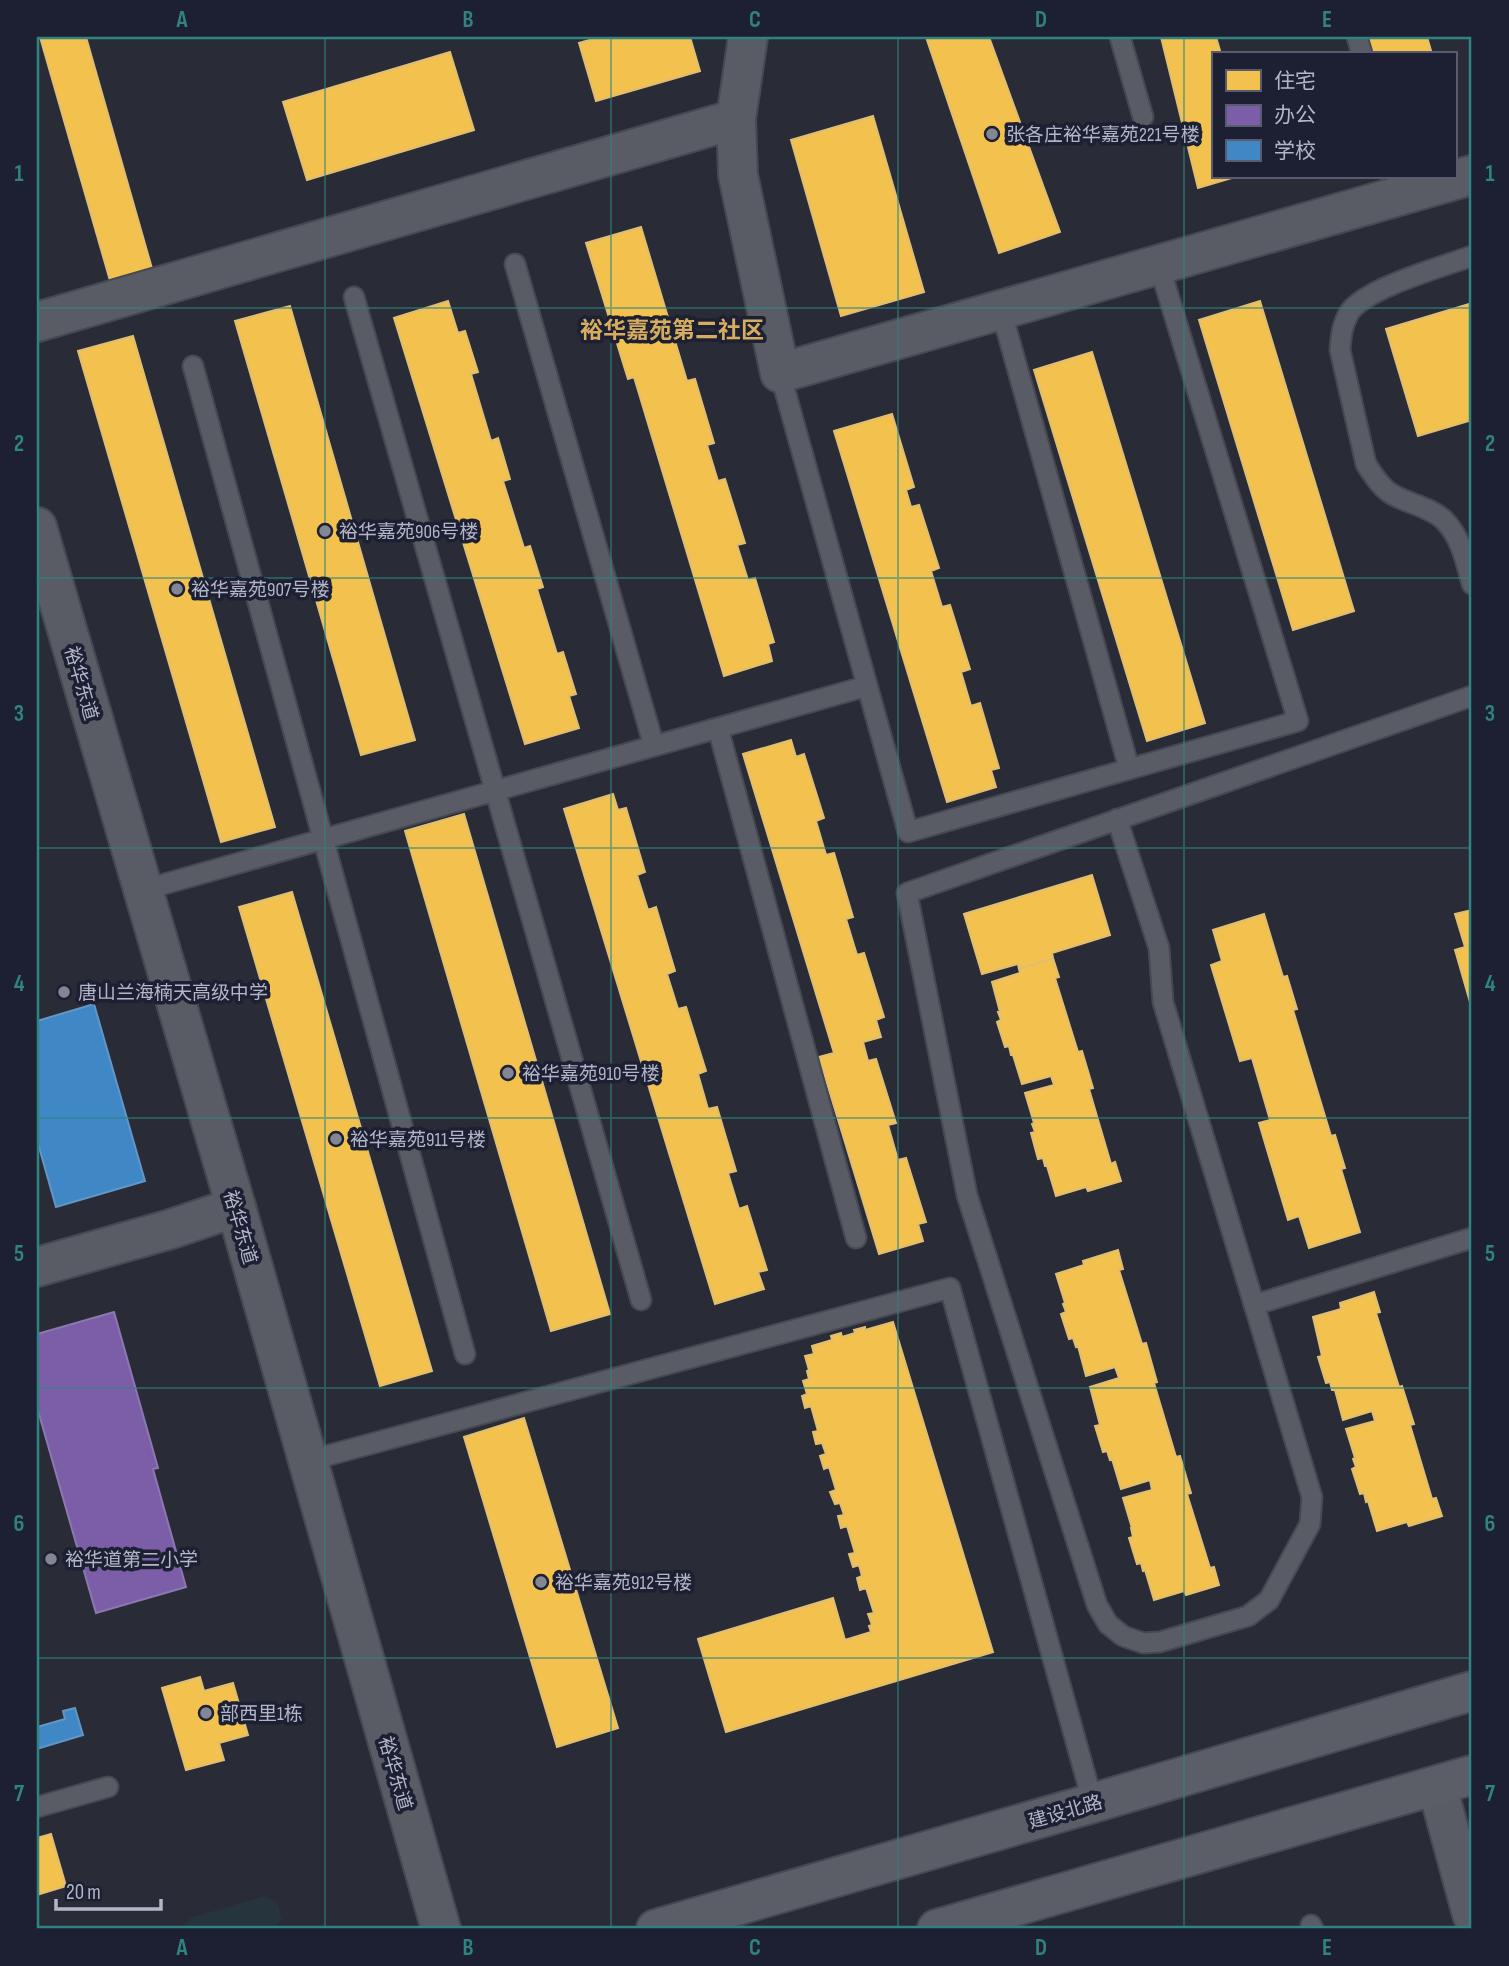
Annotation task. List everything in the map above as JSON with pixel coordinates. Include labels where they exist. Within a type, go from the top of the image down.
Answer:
[{"type":"main road","name":"建设北路","points":[[656,1929],[1472,1691]]},
{"type":"main road","points":[[937,1929],[1454,1781]]},
{"type":"street","points":[[748,37],[736,119],[738,175],[780,373],[1472,175]]},
{"type":"street","points":[[37,322],[736,119]]},
{"type":"street","name":"裕华东道","points":[[37,527],[236,1207],[441,1929]]},
{"type":"street","points":[[37,1267],[171,1229],[236,1207]]},
{"type":"street","points":[[1454,1781],[1472,1914]]},
{"type":"lane","points":[[1120,37],[1143,117]]},
{"type":"lane","points":[[1472,256],[1378,290],[1362,299],[1349,313],[1341,332],[1340,350],[1366,464],[1376,480],[1390,494],[1444,520],[1460,543],[1472,584]]},
{"type":"lane","points":[[515,264],[654,746]]},
{"type":"lane","points":[[780,373],[908,832],[1298,721],[1159,265]]},
{"type":"lane","points":[[354,298],[641,1300]]},
{"type":"lane","points":[[1001,310],[1129,768]]},
{"type":"lane","points":[[192,366],[465,1354]]},
{"type":"lane","points":[[143,890],[867,686]]},
{"type":"lane","points":[[1117,819],[1159,948],[1163,1003],[1312,1497],[1310,1524],[1269,1600],[1248,1616],[1160,1642],[1143,1643],[1123,1636],[1108,1624],[1097,1605],[967,1195],[907,893],[1117,819],[1472,696]]},
{"type":"lane","points":[[718,728],[856,1238]]},
{"type":"lane","points":[[1254,1305],[1472,1238]]},
{"type":"lane","points":[[307,1461],[950,1288],[1093,1803]]},
{"type":"lane","points":[[37,1807],[108,1787]]},
{"type":"shaded area","points":[[265,1896],[277,1902],[282,1919],[275,1929],[184,1929],[190,1918]]},
{"type":"building: 住宅","points":[[40,37],[86,37],[155,279],[113,291]]},
{"type":"building: 住宅","points":[[600,37],[690,37],[700,71],[596,101],[579,43]]},
{"type":"building: 住宅","name":"张各庄裕华嘉苑221号楼","points":[[926,37],[989,37],[1060,232],[999,253]]},
{"type":"building: 住宅","points":[[1161,37],[1216,37],[1220,52],[1212,52],[1212,178],[1232,178],[1198,188]]},
{"type":"building: 住宅","points":[[1362,37],[1427,37],[1431,52],[1366,52]]},
{"type":"building: 住宅","points":[[450,52],[474,130],[307,180],[283,102]]},
{"type":"building: 住宅","points":[[873,116],[924,292],[841,316],[791,140]]},
{"type":"building: 住宅","points":[[641,227],[687,381],[695,379],[714,443],[707,445],[718,481],[725,479],[745,543],[737,545],[748,580],[755,578],[774,642],[768,644],[772,661],[724,676],[634,377],[628,379],[586,243]]},
{"type":"building: 住宅","points":[[448,301],[458,333],[465,331],[478,372],[471,374],[491,441],[498,438],[510,479],[503,481],[524,548],[530,546],[543,587],[537,589],[557,654],[563,652],[576,694],[569,696],[579,728],[525,744],[394,318]]},
{"type":"building: 住宅","points":[[1260,301],[1354,611],[1293,630],[1199,320]]},
{"type":"building: 住宅","points":[[1472,303],[1472,420],[1418,436],[1386,329]]},
{"type":"building: 住宅","name":"裕华嘉苑906号楼","points":[[290,306],[415,740],[361,755],[235,321]]},
{"type":"building: 住宅","name":"裕华嘉苑907号楼","points":[[133,336],[275,827],[221,842],[78,351]]},
{"type":"building: 住宅","points":[[1092,352],[1205,723],[1147,741],[1034,370]]},
{"type":"building: 住宅","points":[[892,414],[914,487],[906,490],[911,507],[919,505],[939,568],[931,571],[942,607],[950,605],[970,669],[961,672],[971,706],[980,703],[999,768],[991,770],[996,787],[947,802],[834,431]]},
{"type":"building: 住宅","points":[[791,740],[796,757],[804,754],[824,818],[816,821],[826,855],[834,853],[853,917],[846,919],[857,955],[864,953],[884,1017],[876,1020],[881,1037],[863,1042],[868,1061],[876,1059],[896,1123],[888,1125],[898,1160],[906,1158],[926,1222],[918,1224],[923,1241],[879,1254],[819,1057],[834,1053],[743,754]]},
{"type":"building: 住宅","points":[[613,794],[618,810],[626,808],[645,872],[637,875],[648,910],[656,907],[675,971],[667,974],[678,1009],[686,1007],[706,1071],[698,1074],[708,1109],[717,1107],[736,1171],[728,1173],[739,1209],[747,1206],[767,1270],[758,1272],[764,1289],[715,1304],[564,809]]},
{"type":"building: 住宅","name":"裕华嘉苑910号楼","points":[[464,814],[610,1314],[551,1331],[405,831]]},
{"type":"building: 住宅","points":[[1092,875],[1110,935],[1052,953],[1053,958],[1019,969],[1018,964],[982,974],[964,914]]},
{"type":"building: 住宅","name":"裕华嘉苑911号楼","points":[[292,892],[432,1371],[380,1386],[239,907]]},
{"type":"building: 住宅","points":[[1472,910],[1472,1009],[1455,950],[1465,947],[1455,914]]},
{"type":"building: 住宅","points":[[1264,914],[1283,977],[1287,976],[1297,1009],[1293,1010],[1331,1136],[1335,1135],[1345,1168],[1341,1169],[1360,1232],[1309,1248],[1299,1216],[1288,1220],[1259,1123],[1270,1120],[1252,1058],[1240,1061],[1211,965],[1222,961],[1213,930]]},
{"type":"building: 住宅","points":[[1053,958],[1059,977],[1055,978],[1078,1052],[1082,1051],[1093,1088],[1089,1089],[1111,1164],[1115,1162],[1121,1181],[1088,1191],[1086,1187],[1056,1196],[1047,1166],[1043,1158],[1038,1159],[1031,1133],[1035,1132],[1034,1123],[1025,1093],[1054,1085],[1051,1076],[1022,1084],[1013,1055],[1009,1046],[1005,1047],[997,1022],[1001,1020],[1000,1012],[992,982],[1020,973],[1019,969]]},
{"type":"building: 住宅","points":[[1118,1250],[1123,1269],[1119,1270],[1142,1344],[1146,1343],[1157,1382],[1154,1383],[1176,1457],[1180,1456],[1191,1493],[1187,1494],[1210,1568],[1214,1567],[1219,1585],[1186,1595],[1184,1591],[1154,1600],[1145,1570],[1143,1571],[1141,1563],[1137,1564],[1129,1538],[1133,1537],[1132,1528],[1123,1498],[1152,1490],[1150,1480],[1121,1489],[1112,1459],[1110,1460],[1107,1451],[1103,1452],[1095,1426],[1100,1425],[1090,1387],[1119,1378],[1115,1367],[1086,1376],[1078,1346],[1076,1347],[1073,1338],[1069,1339],[1061,1314],[1066,1312],[1065,1303],[1056,1274],[1084,1265],[1083,1261]]},
{"type":"building: 住宅","points":[[1374,1292],[1380,1312],[1376,1313],[1399,1387],[1402,1386],[1414,1424],[1410,1425],[1432,1499],[1436,1498],[1442,1516],[1409,1526],[1407,1522],[1377,1531],[1368,1501],[1366,1502],[1364,1493],[1360,1494],[1352,1469],[1356,1467],[1355,1458],[1346,1429],[1375,1421],[1372,1411],[1343,1420],[1335,1390],[1332,1390],[1330,1382],[1326,1383],[1318,1357],[1322,1356],[1313,1317],[1341,1309],[1340,1303]]},
{"type":"building: 住宅","points":[[893,1322],[993,1652],[726,1732],[698,1639],[833,1598],[845,1640],[871,1632],[869,1626],[872,1625],[868,1614],[874,1613],[866,1588],[860,1590],[857,1578],[862,1576],[859,1565],[853,1567],[849,1554],[855,1553],[847,1526],[841,1528],[838,1516],[844,1515],[840,1503],[835,1504],[830,1492],[836,1490],[829,1467],[824,1469],[820,1456],[826,1454],[822,1443],[816,1444],[813,1432],[818,1431],[811,1406],[805,1408],[802,1396],[807,1394],[803,1381],[809,1379],[805,1356],[814,1354],[812,1346],[832,1340],[831,1336],[841,1333],[842,1337],[855,1333],[854,1330],[865,1327],[865,1330]]},
{"type":"building: 住宅","name":"裕华嘉苑912号楼","points":[[524,1418],[618,1728],[557,1747],[464,1437]]},
{"type":"building: 住宅","name":"部西里1栋","points":[[200,1677],[204,1691],[233,1683],[248,1735],[219,1743],[224,1760],[186,1770],[162,1688]]},
{"type":"building: 住宅","points":[[51,1834],[66,1886],[37,1895],[37,1838]]},
{"type":"building: 办公","points":[[114,1312],[158,1468],[153,1469],[186,1587],[96,1613],[37,1407],[37,1334]]},
{"type":"building: 学校","name":"唐山兰海楠天高级中学","points":[[94,1004],[145,1181],[56,1207],[37,1140],[37,1021]]},
{"type":"building: 学校","points":[[75,1708],[83,1735],[37,1749],[37,1727],[65,1719],[63,1711]]},
{"type":"place","name":"张各庄裕华嘉苑221号楼","points":[[992,134]]},
{"type":"place","name":"裕华嘉苑906号楼","points":[[325,531]]},
{"type":"place","name":"裕华嘉苑907号楼","points":[[177,589]]},
{"type":"place","name":"唐山兰海楠天高级中学","points":[[64,992]]},
{"type":"place","name":"裕华嘉苑910号楼","points":[[508,1073]]},
{"type":"place","name":"裕华嘉苑911号楼","points":[[336,1139]]},
{"type":"place","name":"裕华道第二小学","points":[[51,1559]]},
{"type":"place","name":"裕华嘉苑912号楼","points":[[541,1582]]},
{"type":"place","name":"部西里1栋","points":[[206,1713]]},
{"type":"district","name":"裕华嘉苑第二社区","points":[[672,330]]}]
